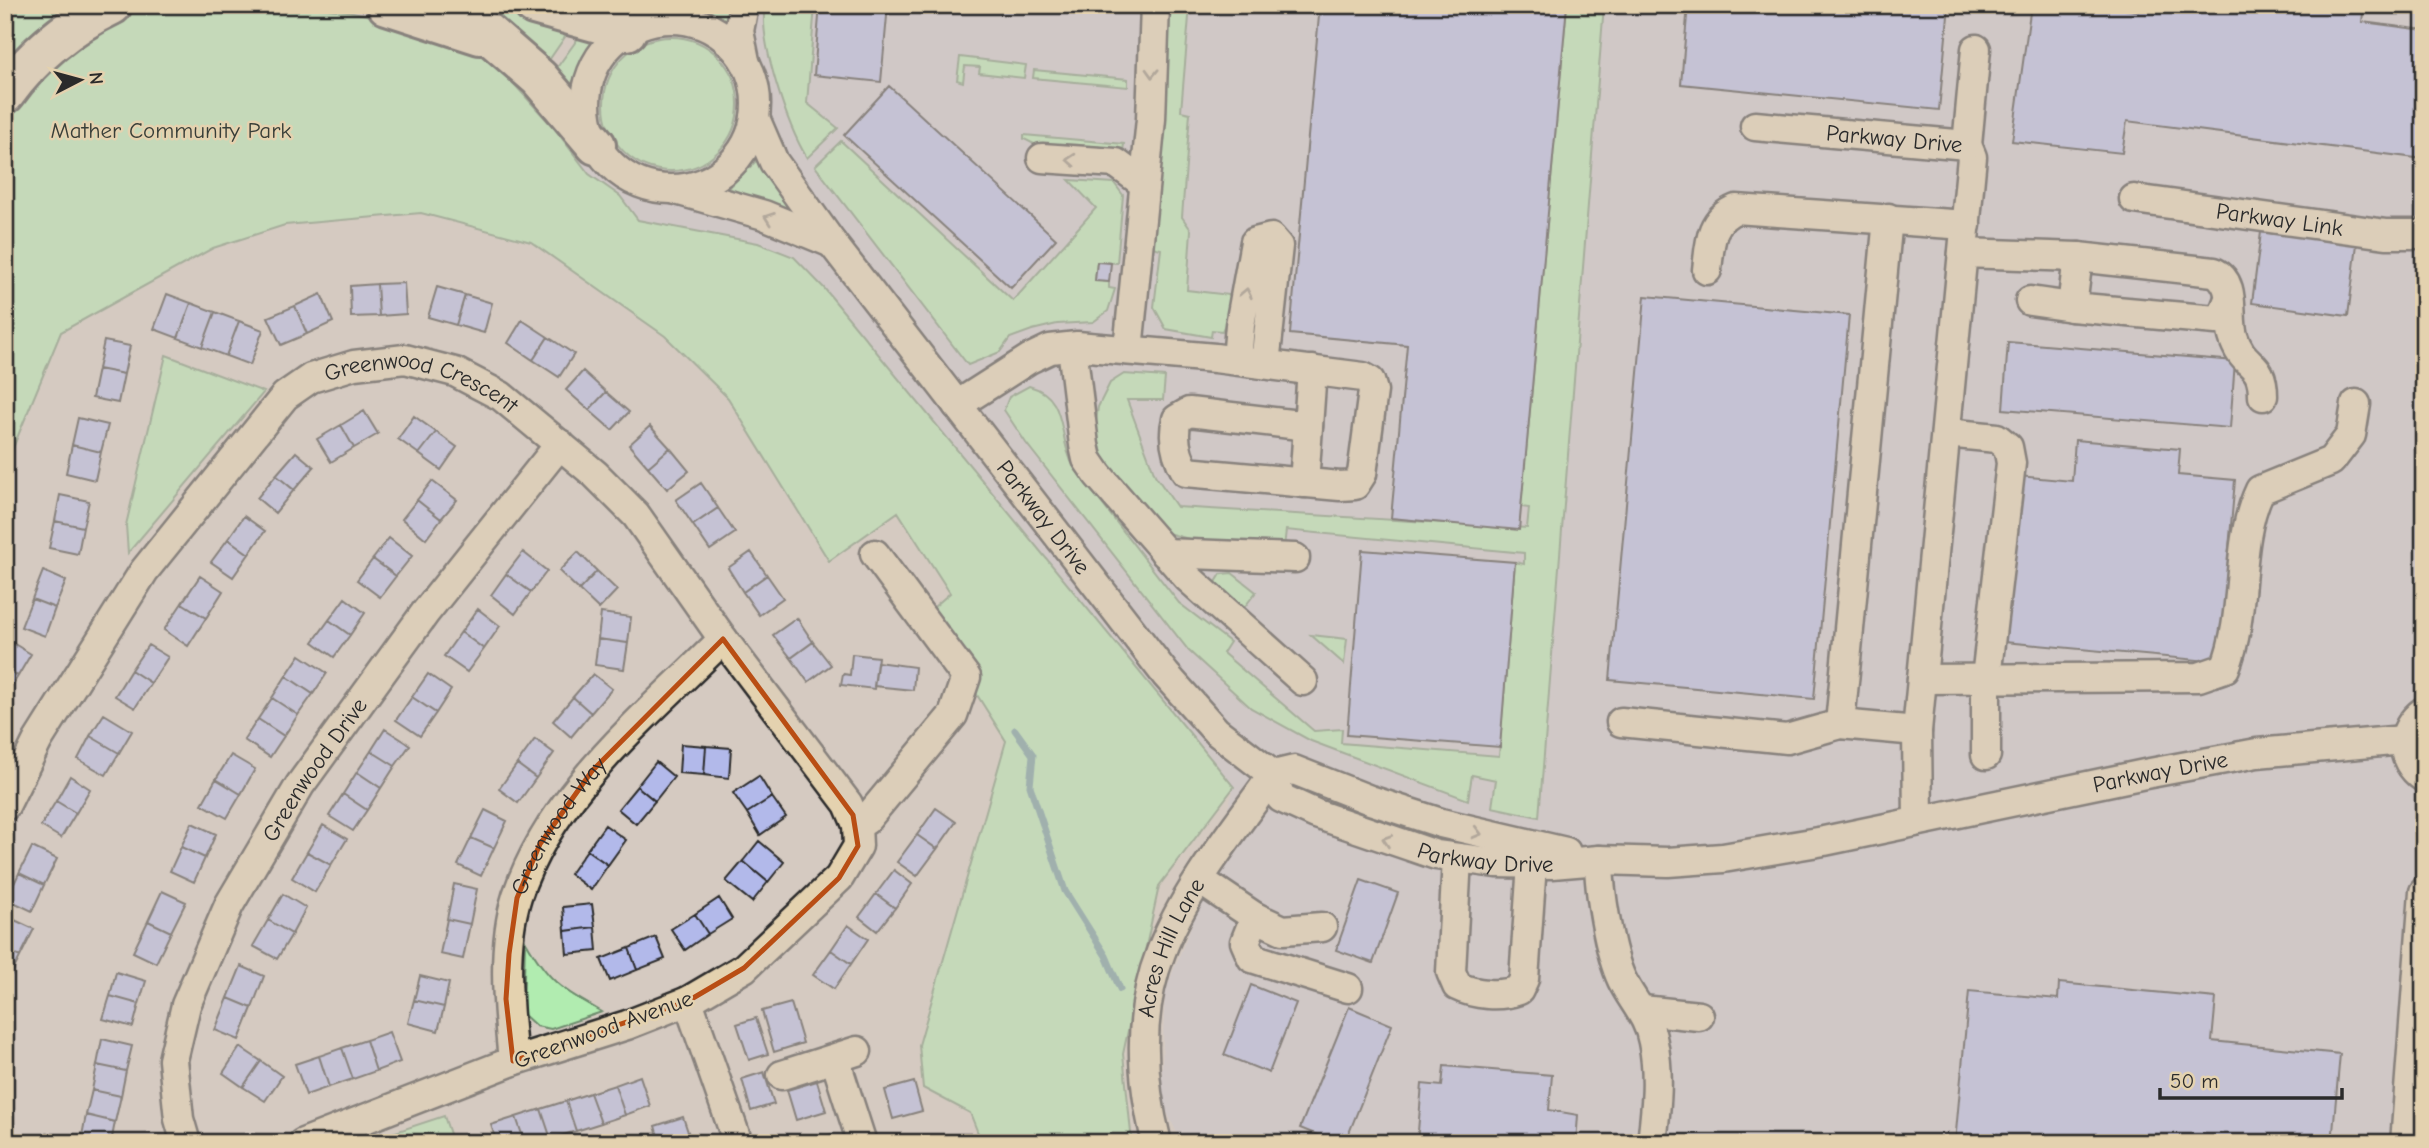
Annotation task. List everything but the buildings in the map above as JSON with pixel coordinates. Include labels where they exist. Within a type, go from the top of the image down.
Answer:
[{"type":"highway","points":[[5,94],[26,65],[57,37],[112,5]]},
{"type":"highway","points":[[387,5],[499,42]]},
{"type":"highway","points":[[455,5],[539,78],[596,145]]},
{"type":"highway","points":[[541,7],[632,29]]},
{"type":"street","points":[[661,5],[606,48],[594,66],[587,87],[587,117],[596,145],[621,173],[644,185],[673,189],[699,185],[729,166],[744,148],[755,118],[755,91],[745,62],[739,31],[744,5]]},
{"type":"street","points":[[1128,350],[1151,119],[1155,5]]},
{"type":"street","points":[[632,29],[658,19],[681,19],[712,29],[730,43],[745,62]]},
{"type":"street","points":[[1967,145],[1976,49]]},
{"type":"street","name":"Parkway Drive","points":[[755,118],[774,162],[832,243],[1192,706],[1216,731],[1273,775],[1281,798],[1304,809],[1400,844],[1457,858],[1532,864],[1599,860],[1668,862],[1723,858],[2257,753],[2404,740]]},
{"type":"street","points":[[1042,158],[1116,163],[1130,161],[1139,150],[1151,119]]},
{"type":"street","name":"Parkway Drive","points":[[1755,126],[1967,145],[1972,158],[1917,731],[1919,821]]},
{"type":"street","points":[[1116,163],[1143,183]]},
{"type":"street","name":"Parkway Drive","points":[[673,189],[765,215],[832,243]]},
{"type":"street","name":"Parkway Link","points":[[2134,199],[2386,234],[2424,234]]},
{"type":"street","points":[[1707,270],[1712,233],[1722,215],[1736,209],[1888,218],[1965,239],[2066,257],[2214,272],[2224,277],[2229,299],[2230,323],[2236,344],[2248,365],[2258,369],[2263,376],[2263,396]]},
{"type":"street","points":[[1840,724],[1888,218]]},
{"type":"street","points":[[1237,360],[1255,242],[1271,238],[1278,246],[1265,364]]},
{"type":"street","points":[[2066,257],[2072,307]]},
{"type":"street","points":[[2030,301],[2216,320],[2223,314],[2229,299]]},
{"type":"street","points":[[957,405],[1029,359],[1050,349],[1072,347],[1237,360],[1363,377],[1370,381],[1373,391],[1362,474],[1355,485],[1186,472],[1180,461],[1173,434],[1177,419],[1189,412],[1308,426]]},
{"type":"street","points":[[1072,347],[1087,460],[1187,577],[1303,681]]},
{"type":"street","name":"Greenwood Crescent","points":[[5,806],[38,740],[144,571],[285,396],[311,378],[354,365],[405,359],[455,372],[501,396],[560,444],[636,515],[723,639],[848,804],[857,825]]},
{"type":"street","points":[[1304,483],[1312,370]]},
{"type":"street","points":[[1922,679],[2199,677],[2225,668],[2235,643],[2250,512],[2260,490],[2331,461],[2351,435],[2356,404]]},
{"type":"street","points":[[1946,433],[1997,438],[2008,447],[2011,463],[1986,678],[1989,708],[1986,755]]},
{"type":"street","name":"Greenwood Drive","points":[[186,1143],[178,1119],[173,1060],[186,1005],[229,905],[300,785],[425,613],[560,444]]},
{"type":"street","points":[[1165,553],[1206,552],[1295,558]]},
{"type":"street","points":[[857,825],[866,820],[953,716],[966,677],[874,554]]},
{"type":"street","name":"Greenwood Way","points":[[513,1061],[506,999],[509,954],[517,898],[540,844],[592,771],[723,639]]},
{"type":"street","points":[[2424,711],[2408,728],[2404,740],[2407,759],[2424,778]]},
{"type":"street","points":[[1620,722],[1787,739],[1840,724],[1917,731]]},
{"type":"street","name":"Parkway Drive","points":[[1273,775],[1294,770],[1370,800],[1441,823],[1599,860]]},
{"type":"street","name":"Acres Hill Lane","points":[[1157,1143],[1143,1081],[1146,1014],[1161,952],[1200,880],[1273,775]]},
{"type":"street","name":"Greenwood Avenue","points":[[303,1143],[513,1061],[568,1045],[688,1001],[744,968],[839,878],[858,846],[857,825]]},
{"type":"street","points":[[1457,858],[1451,972],[1457,986],[1469,993],[1507,994],[1519,990],[1524,979],[1532,864]]},
{"type":"street","points":[[1599,860],[1599,879],[1622,979],[1642,1010],[1653,1040],[1659,1081],[1652,1143]]},
{"type":"street","points":[[1200,880],[1255,917],[1283,930],[1322,927]]},
{"type":"street","points":[[2405,1143],[2424,892]]},
{"type":"street","points":[[1255,917],[1245,942],[1252,958],[1348,988]]},
{"type":"street","points":[[688,1001],[738,1143]]},
{"type":"street","points":[[1642,1010],[1699,1016]]},
{"type":"street","points":[[782,1075],[846,1055],[862,1143]]},
{"type":"highlighted area","points":[[723,639],[853,815],[858,846],[839,878],[744,968],[688,1001],[513,1061],[506,999],[509,954],[517,898],[540,844],[592,771]]},
{"type":"shaded area","points":[[608,5],[2424,5],[2424,1143],[1182,1143],[1161,1100],[1165,992],[1204,894],[1234,787],[824,288],[794,257],[758,243],[638,220],[620,196],[589,174],[554,128]]},
{"type":"green space","points":[[5,5],[97,5],[5,83]]},
{"type":"green space","name":"Mather Community Park","points":[[157,5],[286,5],[348,11],[409,24],[493,61],[554,128],[589,174],[620,196],[638,220],[758,243],[794,257],[824,288],[1234,787],[1159,886],[1123,1054],[1132,1143],[982,1143],[970,1113],[923,1088],[919,1045],[1006,741],[926,614],[950,593],[898,512],[829,561],[728,398],[665,336],[531,242],[421,213],[285,225],[213,248],[61,332],[5,467],[5,130],[32,87],[67,51],[87,35],[109,23],[132,12]]},
{"type":"green space","points":[[473,5],[495,5],[567,34],[547,63]]},
{"type":"green space","points":[[692,5],[729,5],[727,23]]},
{"type":"green space","points":[[765,5],[815,5],[807,103],[838,128],[807,158],[791,126],[776,83],[766,40]]},
{"type":"green space","points":[[1169,5],[1190,5],[1181,111],[1190,113],[1182,217],[1191,230],[1187,290],[1238,296],[1222,331],[1212,330],[1211,337],[1166,329],[1154,307],[1161,249],[1152,247]]},
{"type":"green space","points":[[1567,5],[1604,5],[1539,817],[1492,807],[1496,780],[1472,775],[1468,800],[1311,741],[1251,708],[1189,651],[1026,443],[1004,410],[1009,397],[1029,386],[1042,391],[1051,399],[1057,409],[1069,457],[1075,469],[1179,603],[1230,642],[1223,653],[1314,731],[1342,729],[1341,743],[1499,756],[1515,562],[1524,564],[1524,553],[1286,530],[1284,547],[1189,539],[1160,531],[1148,521],[1103,456],[1095,429],[1098,407],[1110,383],[1124,374],[1165,377],[1163,400],[1127,400],[1155,475],[1177,507],[1527,528],[1529,508],[1521,507]]},
{"type":"green space","points":[[579,37],[595,40],[571,85],[556,69]]},
{"type":"green space","points":[[671,37],[697,42],[719,56],[733,78],[738,104],[733,130],[719,152],[697,166],[671,171],[645,166],[623,152],[609,130],[604,104],[609,78],[623,56],[645,42]]},
{"type":"green space","points":[[960,57],[1026,65],[1024,78],[979,73],[980,67],[965,66],[963,82],[957,80]]},
{"type":"green space","points":[[1034,70],[1128,79],[1128,87],[1033,78]]},
{"type":"green space","points":[[1024,135],[1124,144],[1123,151],[1034,144],[1024,139]]},
{"type":"green space","points":[[841,141],[1013,301],[1096,208],[1069,180],[1114,183],[1123,195],[1117,263],[1097,262],[1095,280],[1109,282],[1109,288],[1115,289],[1108,311],[1093,322],[1057,324],[1010,338],[1000,352],[968,365],[815,166]]},
{"type":"green space","points":[[761,156],[802,218],[729,188]]},
{"type":"green space","points":[[166,355],[264,392],[128,553],[126,525]]},
{"type":"green space","points":[[1232,573],[1256,592],[1240,613],[1215,584],[1221,574]]},
{"type":"green space","points":[[1311,635],[1347,639],[1344,664]]},
{"type":"green space","points":[[525,940],[541,966],[557,983],[602,1012],[551,1029],[536,1026],[523,1014]]},
{"type":"green space","points":[[444,1116],[453,1143],[379,1143],[377,1138]]},
{"type":"waterway","points":[[1015,730],[1033,755],[1030,786],[1065,891],[1106,956],[1120,989]]}]
